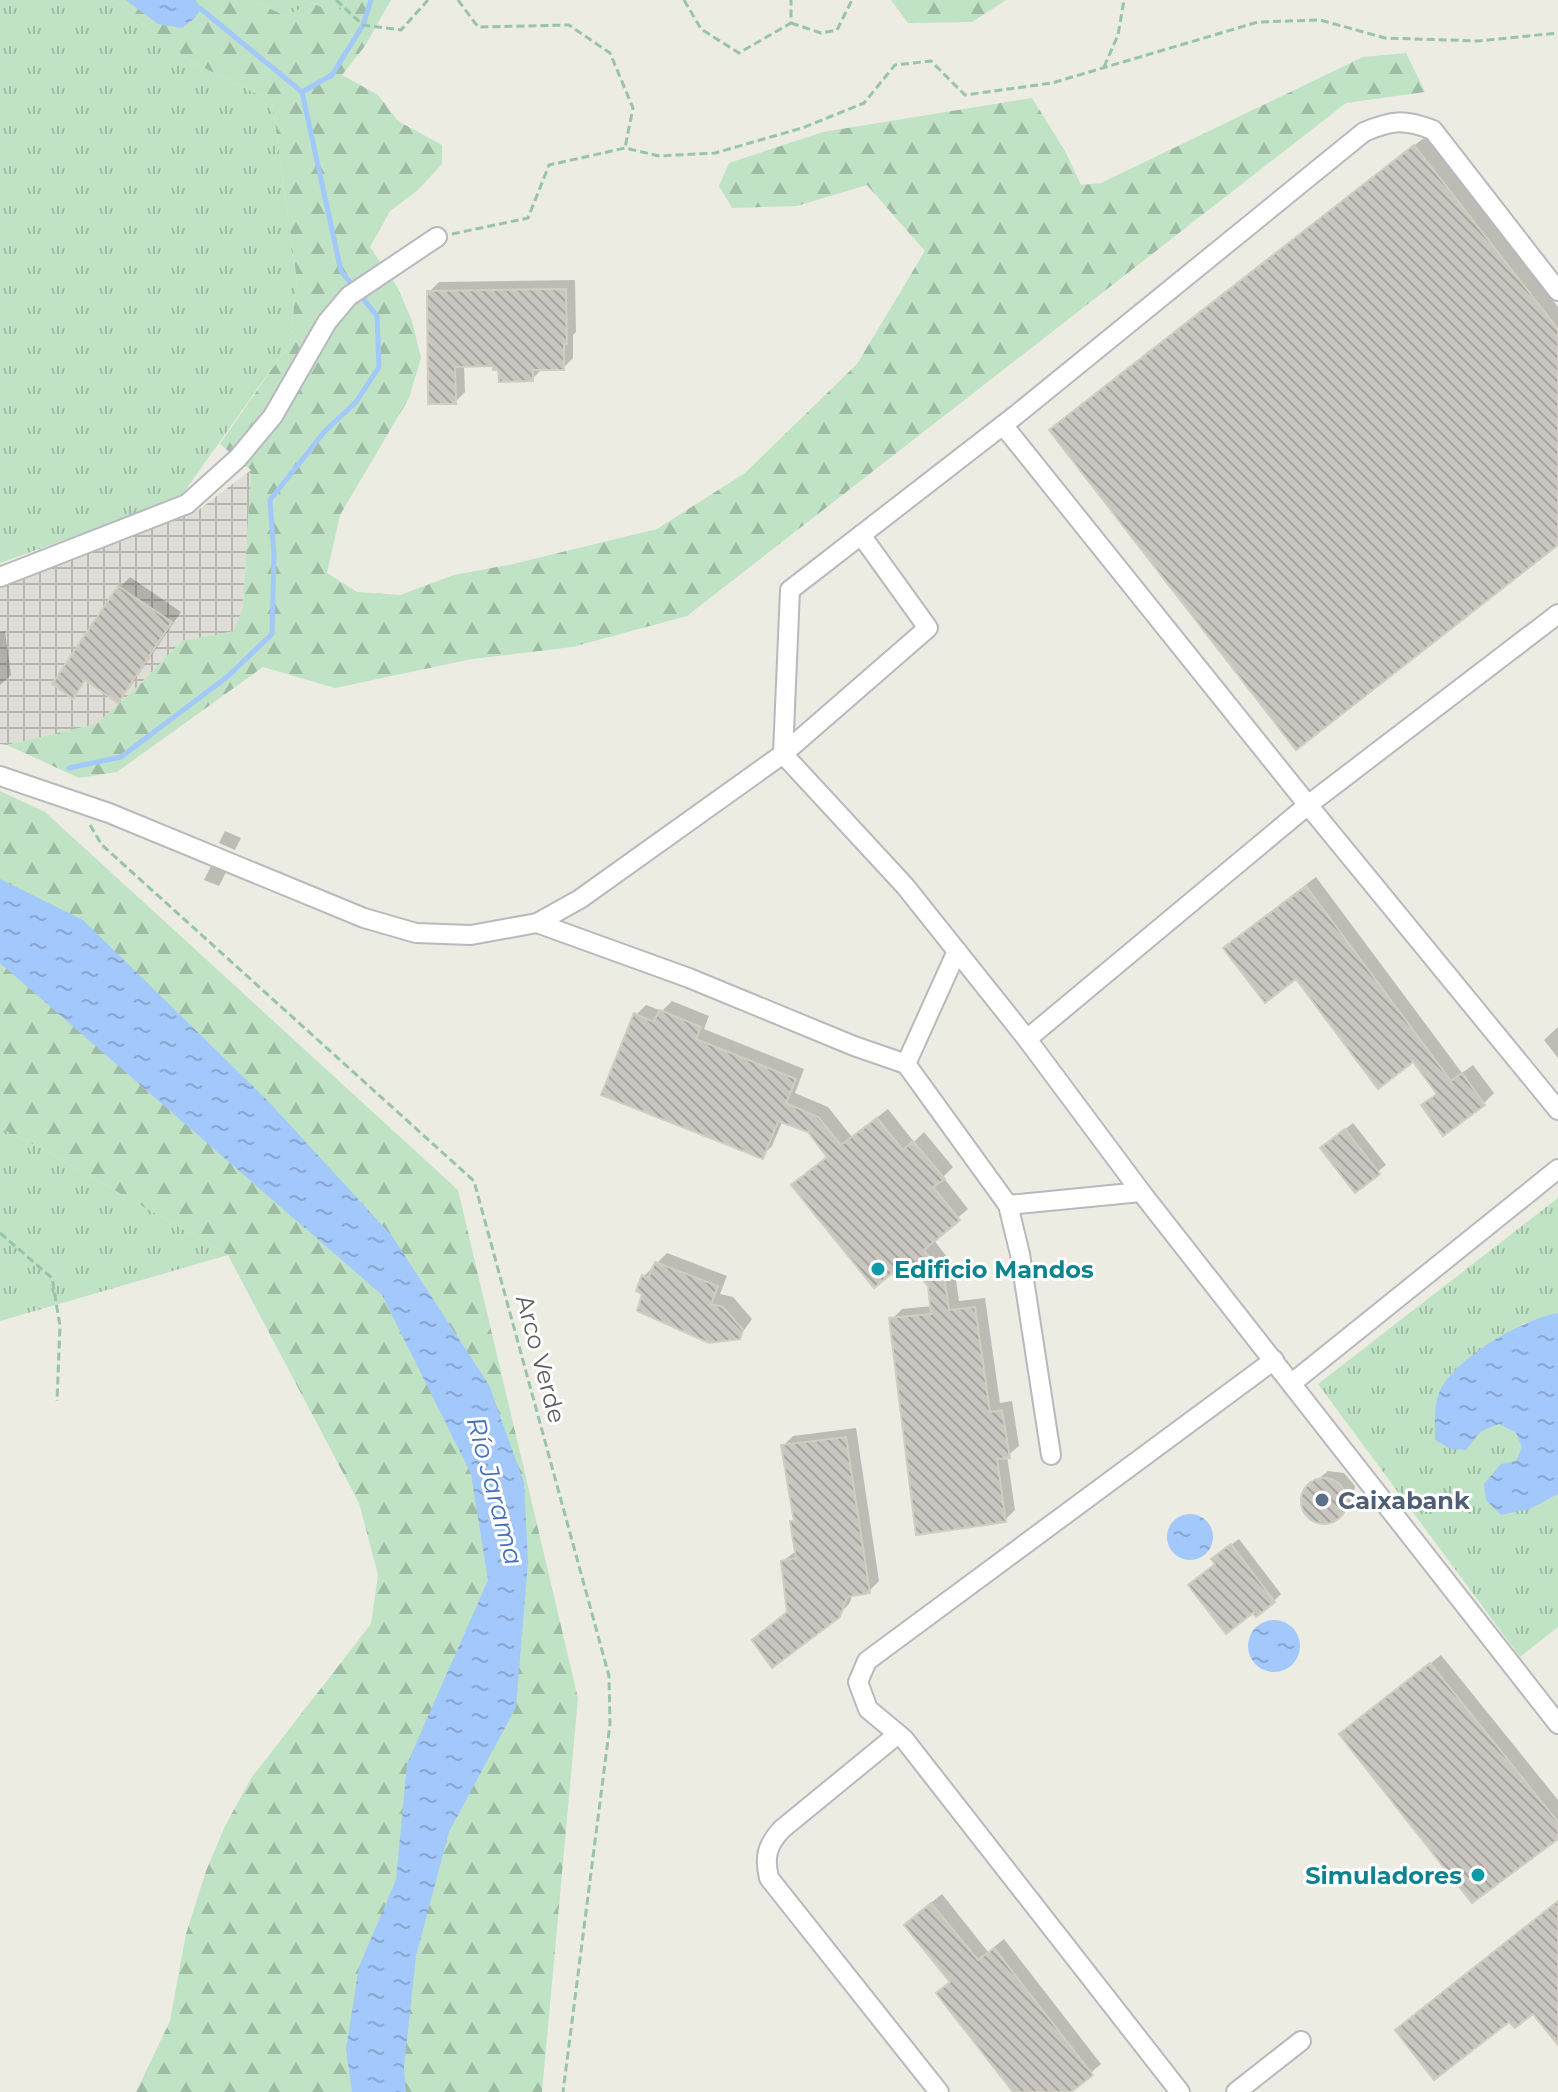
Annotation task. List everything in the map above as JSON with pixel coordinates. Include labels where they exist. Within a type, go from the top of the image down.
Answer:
[{"type":"lane","points":[[1558,291],[1433,130],[1410,122],[1386,123],[1364,132],[1003,425],[790,590],[783,754],[905,886],[957,951],[1141,1192],[1558,1724]]},
{"type":"lane","points":[[0,577],[187,504],[238,458],[273,416],[327,322],[349,296],[437,237]]},
{"type":"lane","points":[[1003,425],[1558,1110]]},
{"type":"lane","points":[[7,778],[75,800],[364,918],[416,933],[471,935],[537,923],[580,899],[783,754],[928,628],[861,535]]},
{"type":"lane","points":[[1027,1039],[1308,805],[1558,614]]},
{"type":"lane","points":[[537,923],[689,978],[854,1046],[906,1064],[1008,1205],[1020,1254],[1051,1455]]},
{"type":"lane","points":[[906,1064],[957,951]]},
{"type":"lane","points":[[1292,1383],[1558,1169]]},
{"type":"lane","points":[[1008,1205],[1141,1192]]},
{"type":"lane","points":[[1180,2092],[898,1734],[868,1709],[858,1682],[867,1661],[1274,1360]]},
{"type":"lane","points":[[898,1734],[782,1829],[771,1841],[765,1860],[769,1878],[939,2092]]},
{"type":"lane","points":[[1236,2092],[1301,2041]]},
{"type":"path","points":[[336,0],[363,25],[401,30],[428,0]]},
{"type":"path","points":[[458,0],[478,27],[569,25],[610,53],[633,108],[625,148]]},
{"type":"path","points":[[684,0],[701,29],[739,53],[791,23],[821,33],[837,30],[852,0]]},
{"type":"path","points":[[791,0],[791,23]]},
{"type":"path","points":[[1104,67],[1118,35],[1124,0]]},
{"type":"path","points":[[437,237],[528,218],[549,165],[625,148],[659,156],[715,153],[802,128],[864,103],[895,65],[931,61],[965,95],[1052,83],[1258,22],[1320,20],[1385,38],[1463,41],[1558,33]]},
{"type":"path","name":"Arco Verde","points":[[75,800],[102,845],[474,1181],[609,1676],[610,1724],[563,2092]]},
{"type":"path","points":[[0,1233],[52,1278],[60,1326],[57,1401]]},
{"type":"shaded area","points":[[251,470],[243,607],[234,632],[182,641],[96,724],[7,745],[0,744],[0,587],[197,511]]},
{"type":"green space","points":[[0,0],[113,0],[190,61],[272,101],[297,281],[290,343],[179,499],[0,563]]},
{"type":"green space","points":[[113,0],[253,0],[285,16],[313,3],[336,15],[348,0],[391,0],[365,46],[342,75],[378,95],[398,121],[442,145],[442,164],[418,190],[390,211],[370,247],[397,286],[412,321],[421,358],[409,398],[340,515],[327,573],[357,592],[400,595],[454,575],[657,529],[745,473],[857,364],[925,251],[867,185],[797,206],[732,208],[719,186],[729,163],[823,132],[1032,98],[1065,151],[1081,185],[1101,183],[1363,57],[1406,53],[1425,92],[1346,103],[687,616],[572,647],[472,659],[335,688],[263,667],[117,772],[79,778],[7,745],[96,724],[182,641],[234,631],[243,607],[251,470],[220,444],[290,343],[297,281],[272,101],[190,61]]},
{"type":"green space","points":[[253,0],[348,0],[336,15],[313,3],[285,16]]},
{"type":"green space","points":[[891,0],[1006,0],[972,22],[908,23]]},
{"type":"green space","points":[[0,791],[45,812],[458,1190],[578,1698],[542,2092],[136,2092],[170,2021],[186,1934],[206,1871],[225,1826],[252,1777],[371,1624],[378,1575],[359,1503],[228,1255],[0,1128]]},
{"type":"green space","points":[[0,1128],[37,1146],[228,1255],[0,1321]]},
{"type":"green space","points":[[1558,1198],[1558,1313],[1522,1324],[1480,1432],[1499,1424],[1516,1433],[1523,1447],[1516,1461],[1530,1509],[1558,1494],[1558,1627],[1520,1657],[1318,1384]]},
{"type":"water","points":[[126,0],[196,0],[201,9],[182,28],[158,24]]},
{"type":"water","name":"Río Jarama","points":[[0,879],[83,920],[269,1102],[392,1236],[489,1385],[524,1483],[528,1562],[516,1707],[449,1832],[416,1956],[404,2067],[406,2092],[352,2092],[346,2049],[359,1967],[396,1880],[407,1764],[488,1580],[471,1474],[382,1295],[0,963]]},
{"type":"water","points":[[1558,1313],[1558,1494],[1530,1509],[1501,1515],[1486,1500],[1484,1484],[1501,1464],[1516,1461],[1522,1447],[1516,1433],[1499,1424],[1480,1432],[1466,1450],[1451,1449],[1435,1440],[1438,1398],[1452,1373],[1479,1350],[1511,1330]]},
{"type":"water","points":[[1190,1514],[1206,1521],[1213,1537],[1206,1553],[1190,1560],[1174,1553],[1167,1537],[1174,1521]]},
{"type":"water","points":[[1274,1620],[1292,1628],[1300,1646],[1292,1664],[1274,1672],[1256,1664],[1248,1646],[1256,1628]]},
{"type":"building","points":[[1414,145],[1558,329],[1558,545],[1296,750],[1049,430]]},
{"type":"building","points":[[566,289],[564,370],[533,370],[533,381],[499,382],[498,370],[493,370],[493,366],[455,367],[456,404],[428,404],[427,291]]},
{"type":"building","points":[[118,586],[172,622],[118,703],[85,680],[73,699],[52,684]]},
{"type":"building","points":[[1306,886],[1451,1081],[1462,1073],[1485,1105],[1443,1136],[1421,1105],[1437,1094],[1413,1062],[1378,1089],[1296,979],[1265,1003],[1223,948]]},
{"type":"building","name":"Edificio Mandos","points":[[660,1010],[701,1027],[696,1039],[796,1079],[786,1103],[818,1117],[841,1145],[877,1118],[903,1150],[913,1141],[945,1179],[933,1187],[960,1220],[924,1250],[944,1277],[949,1310],[975,1307],[990,1412],[1002,1410],[1010,1458],[997,1459],[1006,1522],[916,1535],[889,1318],[931,1314],[928,1286],[907,1261],[874,1288],[791,1185],[827,1157],[808,1132],[778,1121],[763,1159],[601,1095],[634,1013],[653,1022]]},
{"type":"building","points":[[1345,1129],[1380,1174],[1355,1193],[1320,1148]]},
{"type":"building","points":[[655,1262],[718,1286],[711,1304],[723,1307],[743,1330],[740,1339],[709,1343],[637,1311],[642,1294],[636,1291],[642,1275],[648,1278]]},
{"type":"building","points":[[846,1437],[870,1593],[847,1597],[840,1617],[772,1668],[752,1640],[787,1612],[781,1561],[796,1558],[790,1521],[794,1521],[781,1445]]},
{"type":"building","points":[[1324,1478],[1333,1479],[1340,1485],[1346,1492],[1346,1510],[1340,1517],[1333,1523],[1324,1524],[1315,1523],[1308,1517],[1302,1510],[1301,1501],[1302,1492],[1308,1485],[1315,1479]]},
{"type":"building","points":[[1231,1544],[1275,1602],[1256,1617],[1253,1613],[1226,1634],[1188,1585],[1215,1564],[1211,1559]]},
{"type":"building","name":"Simuladores","points":[[1430,1663],[1558,1822],[1558,1839],[1472,1903],[1339,1734]]},
{"type":"building","points":[[1558,1901],[1558,2045],[1533,2014],[1515,2028],[1509,2022],[1434,2080],[1395,2030]]},
{"type":"building","points":[[931,1903],[978,1960],[994,1948],[1093,2075],[1071,2092],[1013,2092],[936,1993],[950,1982],[904,1925]]},
{"type":"waterway","points":[[69,768],[121,757],[227,677],[272,634],[274,555],[270,500],[325,431],[356,402],[379,367],[377,316],[341,271],[302,92],[201,9],[184,0]]},
{"type":"waterway","points":[[302,92],[332,75],[363,25],[371,0]]},
{"type":"place","name":"Edificio Mandos","points":[[878,1269]]},
{"type":"place","name":"Caixabank","points":[[1322,1500]]},
{"type":"place","name":"Simuladores","points":[[1478,1875]]}]
